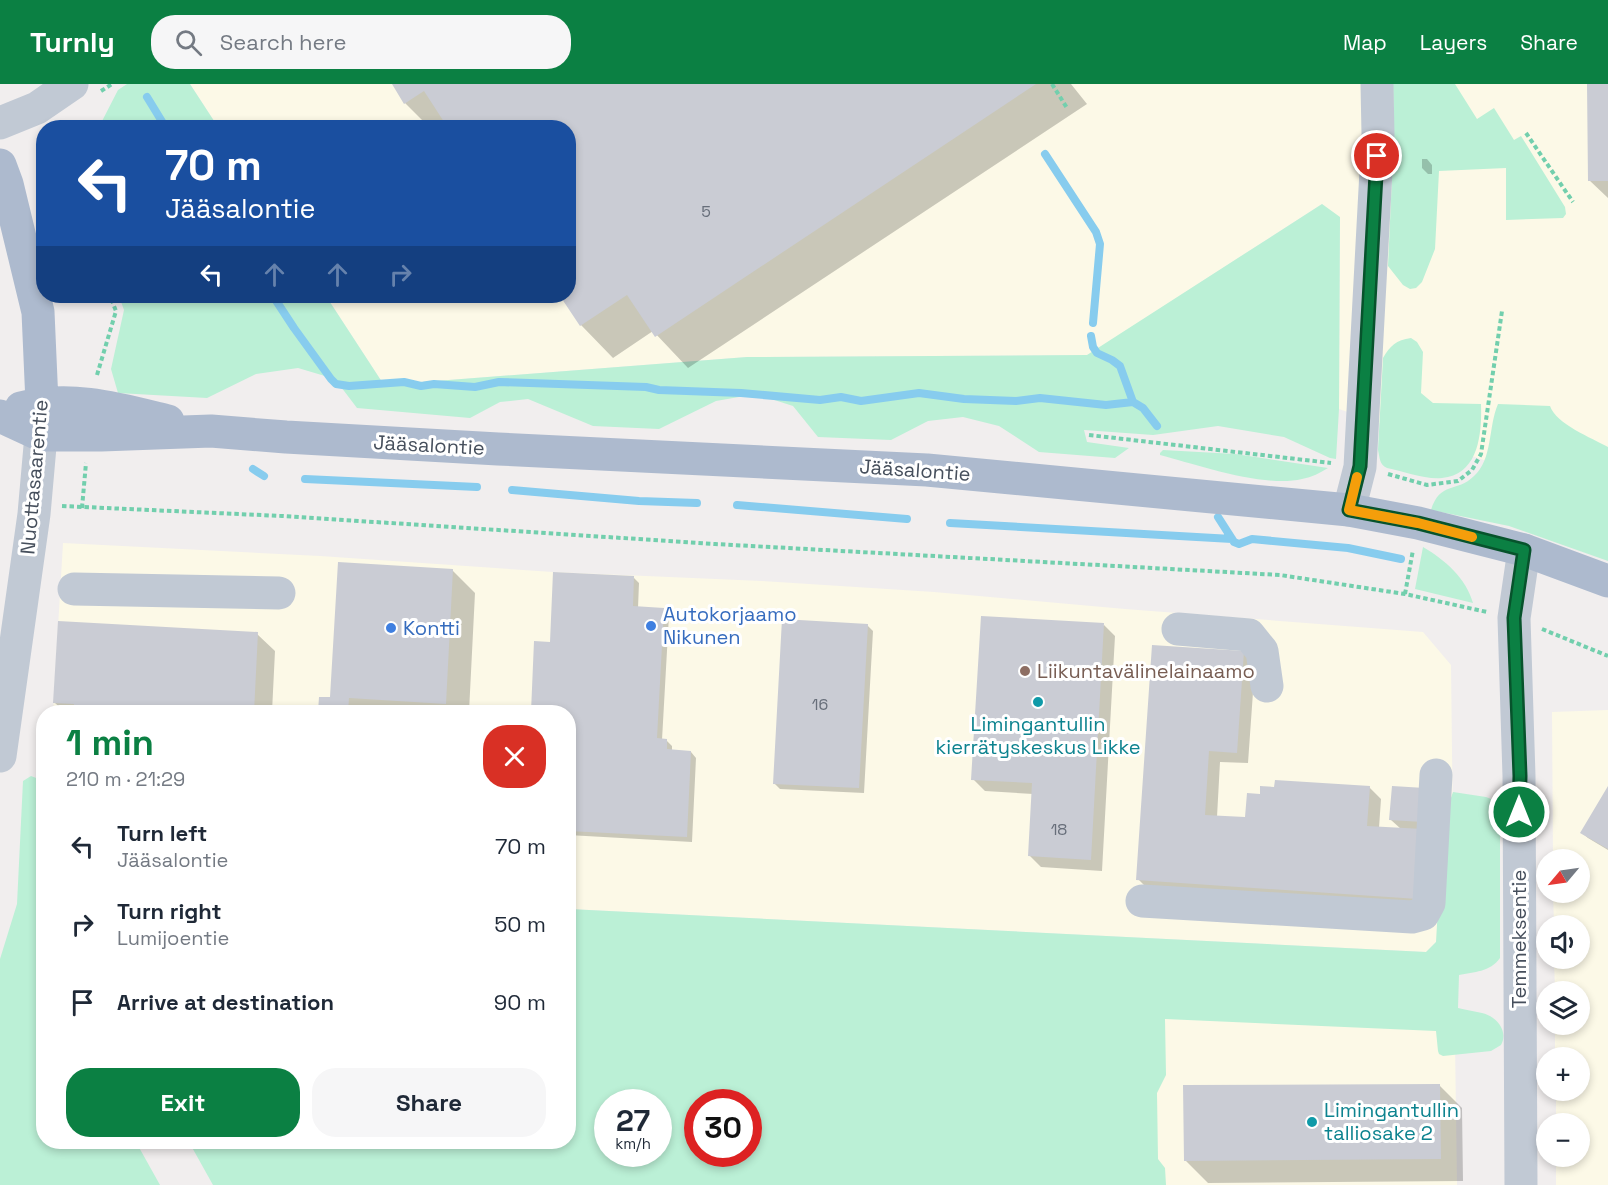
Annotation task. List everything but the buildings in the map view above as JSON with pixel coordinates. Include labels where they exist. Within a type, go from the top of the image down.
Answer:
[{"type":"main road","name":"Nuottasaarentie","points":[[0,165],[7,184],[38,312],[41,419]]},
{"type":"main road","name":"Jääsalontie","points":[[0,415],[41,419],[101,435],[211,431],[498,449],[927,470],[1349,510],[1418,523],[1524,550],[1608,581]]},
{"type":"street","points":[[0,123],[37,108],[72,84]]},
{"type":"street","points":[[1349,510],[1360,466],[1378,134],[1377,84]]},
{"type":"street","name":"Nuottasaarentie","points":[[0,756],[34,514],[41,419]]},
{"type":"street","name":"Temmeksentie","points":[[1521,1185],[1520,776],[1514,618],[1524,550]]},
{"type":"street","points":[[74,589],[279,593]]},
{"type":"street","points":[[1178,629],[1250,635],[1262,651],[1267,686]]},
{"type":"street","points":[[1142,901],[1412,916],[1423,914],[1429,903],[1436,776]]},
{"type":"path","points":[[1052,84],[1067,108]]},
{"type":"path","points":[[1526,133],[1573,202]]},
{"type":"path","points":[[97,376],[116,311],[113,303]]},
{"type":"path","points":[[81,508],[86,461]]},
{"type":"path","points":[[61,506],[282,516],[703,543],[1280,575],[1405,594],[1514,618],[1608,656]]},
{"type":"shaded area","points":[[190,84],[1608,84],[1608,504],[1339,409],[1340,218],[1322,204],[1088,355],[747,357],[384,385],[331,303],[576,303],[576,120],[213,120]]},
{"type":"shaded area","points":[[63,543],[934,592],[1423,632],[1451,665],[1454,924],[1426,952],[576,909],[576,705],[53,705]]},
{"type":"shaded area","points":[[1608,710],[1608,1185],[1556,1185],[1556,1167],[1590,1167],[1590,1113],[1556,1113],[1556,1101],[1590,1101],[1590,1047],[1555,1047],[1555,1035],[1590,1035],[1590,981],[1555,981],[1554,969],[1590,969],[1590,915],[1554,915],[1553,903],[1590,903],[1590,849],[1553,849],[1552,712]]},
{"type":"shaded area","points":[[1148,999],[1427,1013],[1455,1042],[1457,1185],[1150,1185]]},
{"type":"green space","points":[[127,84],[190,84],[213,120],[103,120],[118,90]]},
{"type":"green space","points":[[1393,84],[1455,84],[1477,119],[1494,108],[1514,140],[1521,136],[1565,207],[1566,214],[1563,218],[1506,220],[1506,168],[1439,171],[1435,249],[1422,282],[1416,288],[1410,289],[1403,285],[1388,266],[1394,133]]},
{"type":"green space","points":[[1322,204],[1340,217],[1339,409],[1336,459],[1284,437],[1218,426],[1153,435],[1084,430],[1087,442],[1129,448],[1115,458],[1039,452],[999,426],[963,417],[928,421],[891,440],[818,437],[793,406],[756,394],[716,401],[659,429],[593,426],[528,399],[500,402],[470,418],[357,408],[335,379],[298,368],[256,374],[207,398],[118,393],[111,369],[124,310],[122,303],[331,303],[384,385],[747,357],[1087,355]]},
{"type":"green space","points":[[1411,338],[1417,342],[1423,352],[1421,393],[1433,403],[1481,404],[1481,427],[1476,451],[1464,469],[1454,475],[1442,478],[1422,477],[1387,468],[1380,460],[1378,450],[1383,358],[1394,344]]},
{"type":"green space","points":[[1498,404],[1550,406],[1559,419],[1567,425],[1608,447],[1608,561],[1509,526],[1431,510],[1439,495],[1468,481],[1480,469],[1487,452]]},
{"type":"green space","points":[[1163,450],[1235,454],[1328,468],[1316,475],[1287,481],[1250,478],[1160,455]]},
{"type":"green space","points":[[1423,547],[1454,571],[1470,594],[1473,603],[1415,589]]},
{"type":"green space","points":[[31,776],[36,778],[36,1149],[140,1149],[160,1185],[0,1185],[0,959],[17,904],[23,781]]},
{"type":"green space","points":[[1453,792],[1491,799],[1500,811],[1500,958],[1487,969],[1459,975],[1458,1008],[1492,1017],[1502,1030],[1501,1045],[1491,1051],[1443,1056],[1438,1051],[1436,1031],[1165,1019],[1166,1075],[1157,1093],[1158,1159],[1165,1168],[1166,1185],[213,1185],[193,1149],[576,1149],[576,909],[1426,952],[1436,942],[1443,821]]},
{"type":"waterway","points":[[147,97],[161,120]]},
{"type":"waterway","points":[[1045,154],[1096,232],[1100,244],[1093,323]]},
{"type":"waterway","points":[[278,303],[331,379],[336,384],[349,386],[404,382],[421,386],[434,384],[475,387],[499,382],[646,387],[659,390],[741,393],[820,400],[841,397],[861,401],[919,393],[964,399],[1016,401],[1040,398],[1106,405],[1133,402]]},
{"type":"waterway","points":[[1091,336],[1097,353],[1120,366],[1133,402],[1143,408],[1157,426]]},
{"type":"waterway","points":[[253,469],[264,476]]},
{"type":"waterway","points":[[305,479],[477,487]]},
{"type":"waterway","points":[[512,490],[639,501],[697,503]]},
{"type":"waterway","points":[[737,505],[907,519]]},
{"type":"waterway","points":[[1218,517],[1234,542],[1239,544],[1252,539],[1348,548],[1401,559]]},
{"type":"waterway","points":[[950,523],[1232,539]]},
{"type":"slow traffic","points":[[1357,477],[1349,510],[1418,523],[1472,537]]},
{"type":"place","name":"Autokorjaamo Nikunen","points":[[651,626]]},
{"type":"place","name":"Kontti","points":[[391,628]]},
{"type":"place","name":"Liikuntavälinelainaamo","points":[[1025,671]]},
{"type":"place","name":"Limingantullin kierrätyskeskus Likke","points":[[1038,702]]},
{"type":"place","name":"Limingantullin talliosake 2","points":[[1312,1122]]},
{"type":"route","points":[[1377,156],[1360,466],[1349,510],[1418,523],[1524,550],[1514,618],[1520,776],[1519,812]]}]
